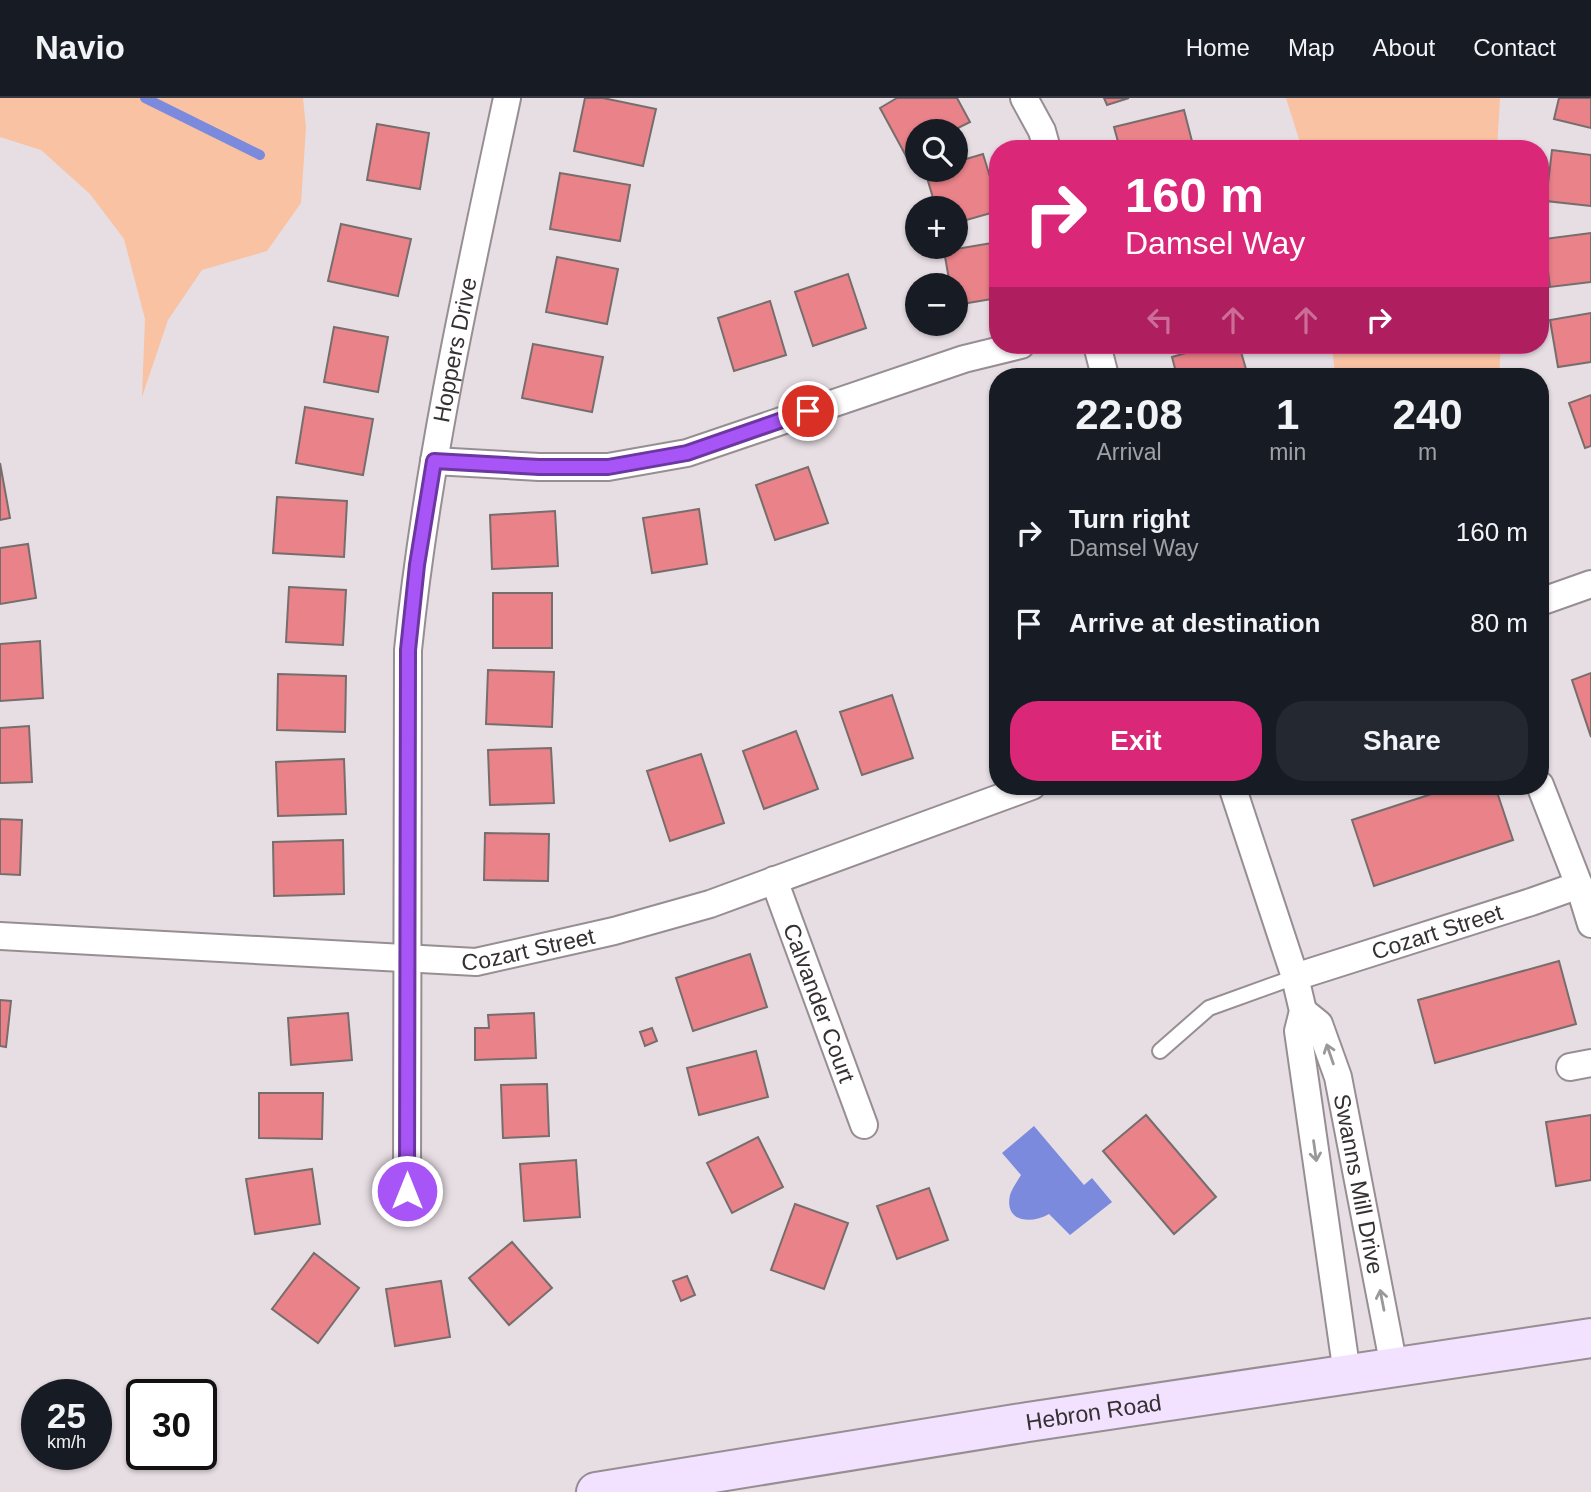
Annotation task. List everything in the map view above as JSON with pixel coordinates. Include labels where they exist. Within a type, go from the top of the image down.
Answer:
[{"type":"street","name":"Hoppers Drive","points":[[407,1191],[408,650],[417,565],[459,321],[507,98]]},
{"type":"street","points":[[1024,98],[1044,140]]},
{"type":"street","points":[[434,461],[539,467],[608,467],[687,453],[952,362],[989,353]]},
{"type":"street","points":[[1549,599],[1591,584]]},
{"type":"street","name":"Cozart Street","points":[[0,936],[476,962],[614,931],[710,904],[1007,795]]},
{"type":"street","name":"Swanns Mill Drive","points":[[1235,795],[1295,978],[1303,1011],[1298,1031],[1347,1374]]},
{"type":"street","points":[[1544,795],[1579,885],[1591,924]]},
{"type":"street","name":"Calvander Court","points":[[774,880],[864,1125]]},
{"type":"street","name":"Cozart Street","points":[[1295,978],[1579,885]]},
{"type":"street","name":"Swanns Mill Drive","points":[[1303,1011],[1319,1024],[1338,1077],[1394,1367]]},
{"type":"street","name":"Hebron Road","points":[[596,1492],[1028,1422],[1591,1338]]},
{"type":"lane","points":[[1160,1051],[1209,1008],[1295,978]]},
{"type":"shaded area","points":[[0,98],[303,98],[306,128],[301,203],[267,251],[202,270],[168,320],[142,397],[145,319],[124,239],[90,194],[41,150],[0,137]]},
{"type":"shaded area","points":[[1286,98],[1500,98],[1498,140],[1299,140]]},
{"type":"shaded area","points":[[1333,354],[1500,354],[1500,368],[1334,368]]},
{"type":"water","points":[[1034,1126],[1084,1185],[1092,1178],[1112,1202],[1070,1235],[1049,1214],[1028,1220],[1015,1216],[1011,1211],[1010,1195],[1021,1175],[1002,1153]]},
{"type":"building","points":[[585,98],[603,98],[656,109],[643,166],[574,151]]},
{"type":"building","points":[[897,98],[957,98],[970,122],[968,123],[968,119],[905,119],[905,154],[880,108]]},
{"type":"building","points":[[1104,98],[1129,98],[1107,105]]},
{"type":"building","points":[[1559,98],[1591,98],[1591,128],[1554,119]]},
{"type":"building","points":[[1184,110],[1192,140],[1118,140],[1114,127]]},
{"type":"building","points":[[377,124],[429,133],[420,189],[367,180]]},
{"type":"building","points":[[1552,150],[1591,155],[1591,206],[1549,201]]},
{"type":"building","points":[[983,154],[989,174],[989,214],[968,220],[968,196],[932,196],[928,182],[968,182],[968,158]]},
{"type":"building","points":[[560,173],[630,185],[620,241],[550,229]]},
{"type":"building","points":[[341,224],[411,239],[398,296],[328,281]]},
{"type":"building","points":[[1591,233],[1591,282],[1550,287],[1549,238]]},
{"type":"building","points":[[989,244],[989,300],[968,303],[968,273],[948,273],[945,259],[968,259],[968,247]]},
{"type":"building","points":[[557,257],[618,269],[607,324],[546,312]]},
{"type":"building","points":[[848,274],[866,328],[813,346],[795,292]]},
{"type":"building","points":[[770,301],[786,355],[734,371],[718,318]]},
{"type":"building","points":[[1591,313],[1591,362],[1558,367],[1550,320]]},
{"type":"building","points":[[334,327],[388,337],[378,392],[324,382]]},
{"type":"building","points":[[533,344],[603,357],[592,412],[522,398]]},
{"type":"building","points":[[1182,354],[1242,354],[1246,368],[1175,368],[1172,357]]},
{"type":"building","points":[[1591,395],[1591,446],[1585,448],[1569,403]]},
{"type":"building","points":[[305,407],[373,419],[363,475],[296,463]]},
{"type":"building","points":[[0,463],[10,518],[0,520]]},
{"type":"building","points":[[808,467],[828,523],[775,540],[756,485]]},
{"type":"building","points":[[277,497],[347,501],[344,557],[273,553]]},
{"type":"building","points":[[699,509],[707,564],[652,573],[643,518]]},
{"type":"building","points":[[555,511],[558,566],[492,569],[490,515]]},
{"type":"building","points":[[28,544],[36,598],[0,604],[0,548]]},
{"type":"building","points":[[289,587],[346,590],[343,645],[286,642]]},
{"type":"building","points":[[493,593],[552,593],[552,648],[493,648]]},
{"type":"building","points":[[40,641],[43,698],[0,701],[0,644]]},
{"type":"building","points":[[488,670],[554,672],[552,727],[486,724]]},
{"type":"building","points":[[1591,673],[1591,737],[1572,680]]},
{"type":"building","points":[[278,674],[346,676],[345,732],[277,730]]},
{"type":"building","points":[[892,695],[913,758],[862,775],[840,712]]},
{"type":"building","points":[[29,726],[32,782],[0,783],[0,728]]},
{"type":"building","points":[[796,731],[818,789],[764,809],[743,751]]},
{"type":"building","points":[[551,748],[554,803],[490,805],[488,750]]},
{"type":"building","points":[[701,754],[724,823],[670,841],[647,771]]},
{"type":"building","points":[[344,759],[346,814],[278,816],[276,762]]},
{"type":"building","points":[[1428,795],[1498,795],[1513,840],[1374,886],[1352,820]]},
{"type":"building","points":[[0,819],[22,820],[20,875],[0,874]]},
{"type":"building","points":[[485,833],[549,834],[548,881],[484,880]]},
{"type":"building","points":[[343,840],[344,894],[274,896],[273,842]]},
{"type":"building","points":[[750,954],[767,1007],[693,1031],[676,978]]},
{"type":"building","points":[[1559,961],[1576,1024],[1435,1063],[1418,1000]]},
{"type":"building","points":[[0,1000],[11,1001],[6,1047],[0,1046]]},
{"type":"building","points":[[348,1013],[352,1060],[291,1065],[288,1018]]},
{"type":"building","points":[[534,1013],[536,1058],[475,1060],[475,1028],[489,1028],[488,1015]]},
{"type":"building","points":[[652,1028],[657,1041],[645,1046],[640,1032]]},
{"type":"building","points":[[756,1051],[768,1097],[699,1115],[687,1068]]},
{"type":"building","points":[[547,1084],[549,1136],[503,1138],[501,1085]]},
{"type":"building","points":[[259,1093],[323,1093],[322,1139],[259,1138]]},
{"type":"building","points":[[1146,1115],[1216,1197],[1174,1234],[1103,1151]]},
{"type":"building","points":[[1591,1115],[1591,1180],[1556,1186],[1546,1122]]},
{"type":"building","points":[[758,1137],[783,1187],[732,1213],[707,1163]]},
{"type":"building","points":[[576,1160],[580,1217],[524,1221],[520,1164]]},
{"type":"building","points":[[312,1169],[320,1224],[255,1234],[246,1179]]},
{"type":"building","points":[[929,1188],[948,1240],[897,1259],[877,1206]]},
{"type":"building","points":[[795,1204],[848,1223],[824,1289],[771,1270]]},
{"type":"building","points":[[512,1242],[552,1288],[509,1325],[469,1278]]},
{"type":"building","points":[[314,1253],[359,1288],[318,1343],[272,1309]]},
{"type":"building","points":[[687,1276],[695,1295],[681,1301],[673,1281]]},
{"type":"building","points":[[441,1281],[450,1337],[395,1346],[386,1289]]},
{"type":"waterway","points":[[145,98],[260,155]]},
{"type":"route","points":[[407,1191],[408,650],[417,565],[434,461],[539,467],[608,467],[687,453],[808,411]]}]
